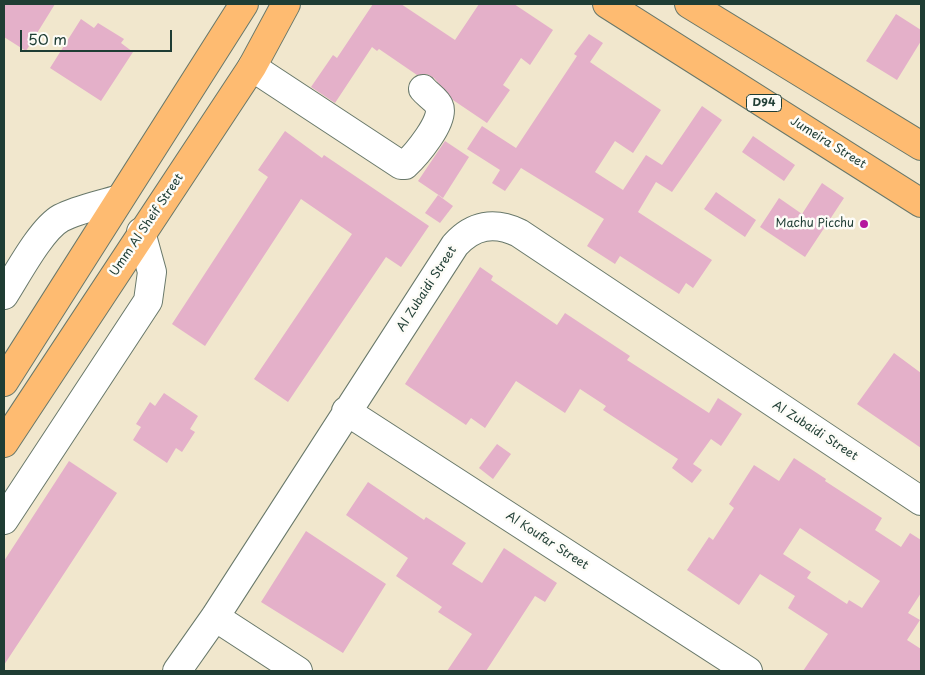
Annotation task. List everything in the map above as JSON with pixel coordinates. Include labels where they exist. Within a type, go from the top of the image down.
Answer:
[{"type":"main road","points":[[4,382],[244,4]]},
{"type":"main road","points":[[280,13],[303,4]]},
{"type":"main road","name":"Jumeira Street","points":[[607,4],[921,203]]},
{"type":"main road","points":[[689,4],[920,143]]},
{"type":"main road","name":"Umm Al Sheif Street","points":[[4,443],[252,67],[280,13]]},
{"type":"street","points":[[252,67],[401,165],[405,165],[415,155],[435,127],[440,114],[439,106],[423,89]]},
{"type":"street","points":[[4,295],[43,235],[54,223],[68,215],[119,199]]},
{"type":"street","name":"Al Zubaidi Street","points":[[177,671],[215,617],[346,411],[455,245],[464,234],[477,228],[491,225],[506,227],[519,233],[921,501]]},
{"type":"street","points":[[4,520],[148,301],[152,272],[142,232]]},
{"type":"street","name":"Al Koufar Street","points":[[346,411],[748,671]]},
{"type":"street","points":[[215,617],[298,671]]},
{"type":"building","points":[[4,4],[55,4],[26,51],[4,37]]},
{"type":"building","points":[[373,4],[401,4],[455,40],[479,4],[514,4],[553,30],[530,65],[521,58],[503,85],[510,90],[487,123],[453,100],[434,78],[427,74],[417,75],[379,49],[377,51],[372,47],[335,103],[311,87],[333,55],[337,58]]},
{"type":"building","points":[[896,14],[921,30],[921,41],[897,80],[866,61]]},
{"type":"building","points":[[81,19],[94,28],[98,23],[124,39],[121,43],[133,52],[101,101],[50,68]]},
{"type":"building","points":[[589,34],[603,43],[590,62],[661,110],[633,153],[615,141],[595,172],[623,190],[646,155],[662,165],[702,106],[722,120],[672,192],[656,182],[638,212],[712,260],[693,288],[686,283],[679,294],[620,256],[615,264],[587,246],[604,219],[521,168],[505,191],[492,183],[500,170],[467,149],[482,126],[516,148],[577,56],[574,54]]},
{"type":"building","points":[[285,131],[322,158],[324,155],[429,226],[401,267],[386,257],[288,402],[254,379],[352,234],[301,199],[205,346],[172,324],[268,177],[258,170]]},
{"type":"building","points":[[753,136],[795,165],[784,181],[742,152]]},
{"type":"building","points":[[445,141],[469,157],[443,198],[418,181]]},
{"type":"building","points":[[822,183],[844,198],[805,257],[760,227],[779,198],[802,214]]},
{"type":"building","points":[[716,192],[756,220],[745,237],[704,209]]},
{"type":"building","points":[[438,195],[453,206],[440,223],[425,213]]},
{"type":"building","points":[[480,267],[493,276],[491,280],[557,325],[565,313],[630,356],[627,360],[709,413],[718,398],[742,414],[721,446],[711,439],[693,464],[702,470],[692,483],[672,468],[678,459],[603,410],[606,406],[580,389],[565,413],[516,381],[485,428],[471,418],[466,425],[405,384]]},
{"type":"building","points":[[894,353],[921,373],[921,448],[857,404]]},
{"type":"building","points":[[164,393],[198,416],[190,429],[195,432],[182,452],[176,448],[167,463],[133,440],[141,427],[136,424],[150,402],[155,406]]},
{"type":"building","points":[[497,444],[511,454],[493,479],[479,468]]},
{"type":"building","points":[[794,458],[826,479],[825,481],[882,518],[875,530],[901,547],[910,533],[921,540],[921,593],[908,613],[920,620],[907,640],[921,649],[921,671],[803,671],[828,634],[788,608],[795,596],[760,574],[739,605],[687,570],[709,537],[713,540],[734,508],[729,504],[754,465],[779,481]],"holes":[[[800,528],[880,581],[862,608],[849,600],[847,604],[807,578],[811,572],[783,554]]]},
{"type":"building","points":[[69,461],[117,493],[4,665],[4,561]]},
{"type":"building","points":[[368,482],[424,520],[426,517],[466,543],[452,564],[482,583],[504,548],[557,583],[545,602],[535,596],[486,671],[447,671],[472,634],[438,612],[442,607],[396,576],[408,558],[346,515]]},
{"type":"building","points":[[306,531],[386,584],[343,653],[261,602]]},
{"type":"place","name":"Machu Picchu","points":[[864,224]]}]
